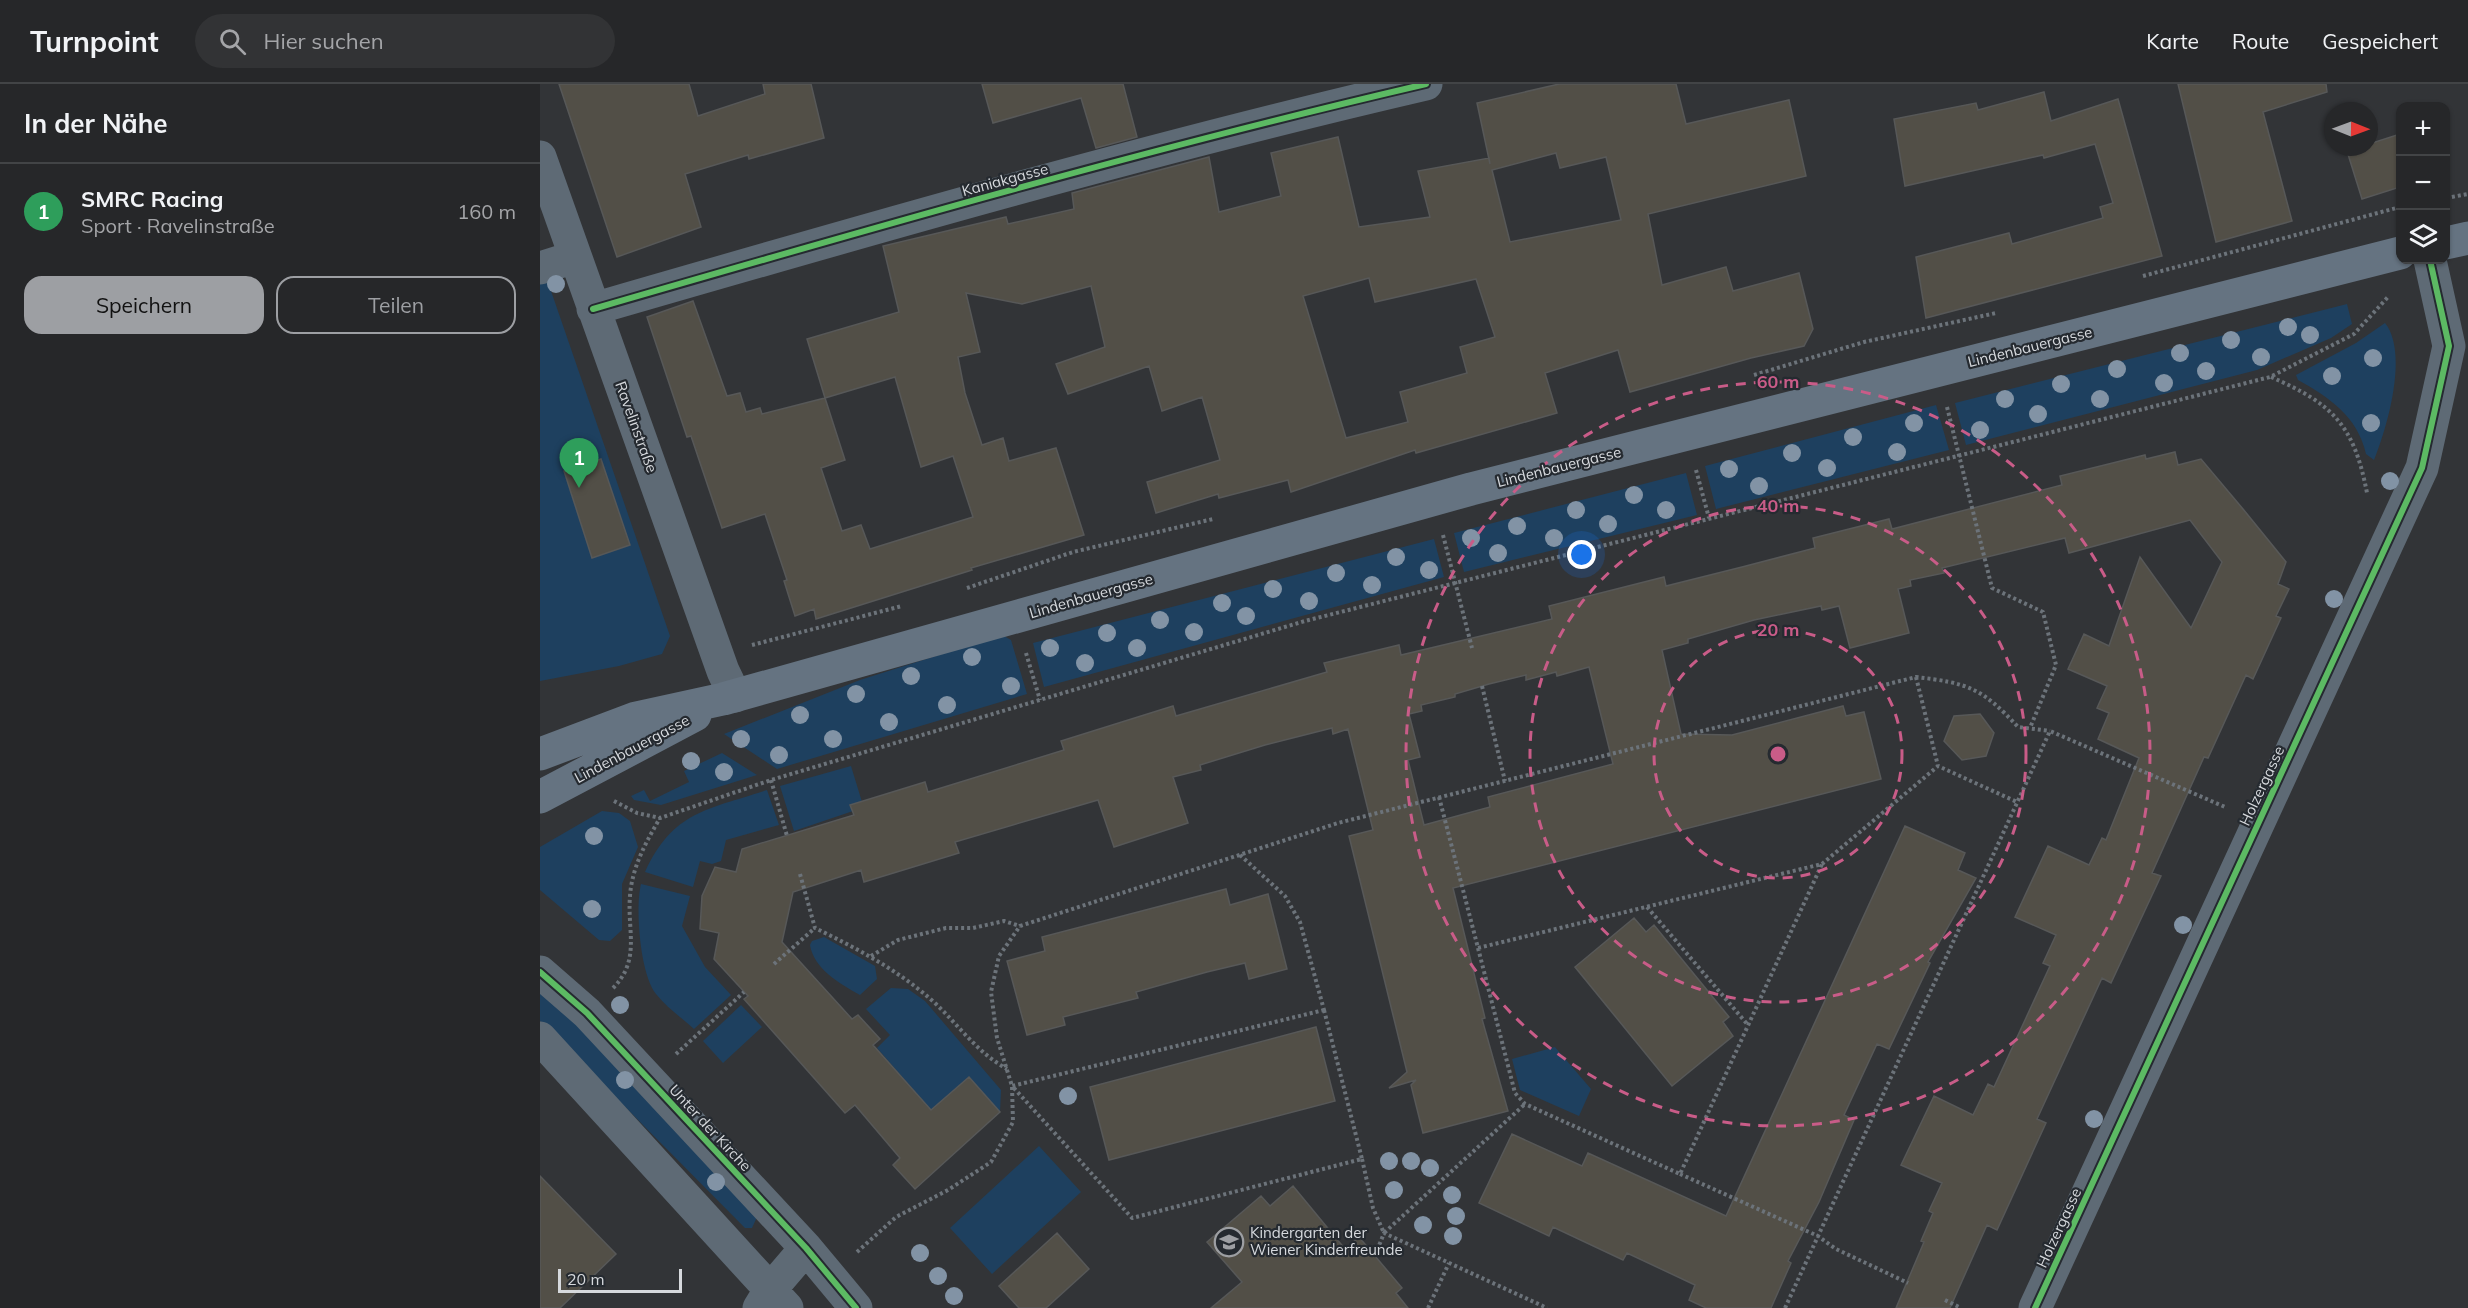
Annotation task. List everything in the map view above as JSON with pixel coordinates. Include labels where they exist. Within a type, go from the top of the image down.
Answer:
[{"type":"main road","points":[[2450,242],[2468,238]]},
{"type":"main road","name":"Lindenbauergasse","points":[[540,754],[636,718],[729,697],[1462,492],[2396,254]]},
{"type":"main road","name":"Lindenbauergasse","points":[[540,797],[597,769],[729,697]]},
{"type":"street","name":"Kaniakgasse","points":[[593,309],[772,257],[1266,121],[1426,84]]},
{"type":"street","name":"Ravelinstraße","points":[[540,157],[723,671],[729,697]]},
{"type":"street","points":[[540,268],[575,257]]},
{"type":"street","name":"Holzergasse","points":[[2035,1308],[2422,468],[2449,346],[2431,264]]},
{"type":"street","name":"Unter der Kirche","points":[[540,972],[587,1013],[806,1248],[856,1308]]},
{"type":"street","points":[[540,1038],[772,1302],[806,1248]]},
{"type":"path","points":[[2450,197],[2468,194]]},
{"type":"path","points":[[2132,279],[2396,208]]},
{"type":"path","points":[[597,769],[614,801],[637,813],[660,818],[771,780],[1305,621],[2270,376],[2354,334],[2389,296]]},
{"type":"path","points":[[1752,375],[1864,342],[1998,313]]},
{"type":"path","points":[[2270,376],[2324,404],[2343,425],[2358,454],[2368,496]]},
{"type":"path","points":[[1946,405],[1992,588],[2043,612],[2056,665],[2030,728]]},
{"type":"path","points":[[1696,469],[1708,518]]},
{"type":"path","points":[[959,590],[1073,552],[1214,518]]},
{"type":"path","points":[[1442,532],[1472,648]]},
{"type":"path","points":[[748,646],[904,605]]},
{"type":"path","points":[[1024,646],[1040,700]]},
{"type":"path","points":[[871,956],[898,940],[946,928],[973,928],[1004,921],[1020,926],[1338,823],[1916,677],[1958,682],[1994,701],[2018,727],[2050,731],[2259,822]]},
{"type":"path","points":[[1916,677],[1938,766]]},
{"type":"path","points":[[1482,686],[1505,781]]},
{"type":"path","points":[[1785,1308],[2050,731]]},
{"type":"path","points":[[1938,766],[2017,802]]},
{"type":"path","points":[[1680,1174],[1822,864],[1938,766]]},
{"type":"path","points":[[771,780],[787,836]]},
{"type":"path","points":[[1439,797],[1515,1094],[1525,1104],[1818,1236],[1836,1249],[1908,1283]]},
{"type":"path","points":[[587,1013],[626,975],[630,960],[630,895],[636,866],[660,818]]},
{"type":"path","points":[[1240,855],[1285,896],[1300,922],[1373,1208],[1384,1233],[1547,1308]]},
{"type":"path","points":[[1478,948],[1822,864]]},
{"type":"path","points":[[800,874],[815,928],[871,956],[935,1004],[989,1059],[1007,1069]]},
{"type":"path","points":[[1647,907],[1749,1025]]},
{"type":"path","points":[[830,1276],[896,1217],[948,1190],[991,1162],[1013,1122],[1012,1086],[997,1038],[992,992],[999,956],[1020,926]]},
{"type":"path","points":[[774,964],[815,928]]},
{"type":"path","points":[[649,1079],[744,992]]},
{"type":"path","points":[[1012,1086],[1323,1010]]},
{"type":"path","points":[[1012,1086],[1132,1218],[1362,1160]]},
{"type":"path","points":[[1375,1256],[1384,1233],[1525,1104]]},
{"type":"path","points":[[1428,1308],[1449,1263]]},
{"type":"path","points":[[1945,1300],[1961,1308]]},
{"type":"shaded area","points":[[540,259],[670,636],[662,654],[619,666],[540,681]]},
{"type":"shaded area","points":[[2347,304],[2352,324],[2331,338],[2257,370],[1966,445],[1955,403]]},
{"type":"shaded area","points":[[2385,323],[2392,336],[2395,371],[2390,410],[2374,460],[2366,454],[2356,429],[2341,409],[2298,380],[2296,375],[2356,343]]},
{"type":"shaded area","points":[[1936,405],[1949,450],[1716,509],[1705,466]]},
{"type":"shaded area","points":[[1686,473],[1697,515],[1464,572],[1454,533]]},
{"type":"shaded area","points":[[1434,539],[1444,577],[1044,687],[1033,643]]},
{"type":"shaded area","points":[[1002,635],[1011,640],[1027,694],[777,769],[724,734],[860,680]]},
{"type":"shaded area","points":[[722,753],[757,775],[661,805],[634,800],[631,796],[644,790],[650,801],[689,782],[684,771]]},
{"type":"shaded area","points":[[851,766],[862,802],[853,811],[794,831],[780,786]]},
{"type":"shaded area","points":[[767,790],[779,825],[726,840],[721,861],[712,864],[700,861],[693,887],[645,872],[656,851],[681,824],[710,808]]},
{"type":"shaded area","points":[[602,811],[619,813],[630,821],[638,847],[622,884],[622,930],[610,941],[599,940],[540,890],[540,847]]},
{"type":"shaded area","points":[[641,884],[690,896],[682,926],[705,967],[731,995],[694,1029],[656,994],[646,972],[639,924]]},
{"type":"shaded area","points":[[824,937],[875,966],[877,979],[860,995],[829,975],[812,954],[810,945],[812,941]]},
{"type":"shaded area","points":[[540,985],[757,1217],[752,1228],[745,1228],[540,1021]]},
{"type":"shaded area","points":[[891,988],[908,989],[925,1001],[1001,1090],[1000,1112],[969,1077],[931,1110],[877,1048],[890,1035],[866,1009]]},
{"type":"shaded area","points":[[741,1005],[762,1027],[723,1063],[703,1041]]},
{"type":"shaded area","points":[[1555,1047],[1591,1089],[1579,1116],[1520,1090],[1512,1059]]},
{"type":"shaded area","points":[[1039,1146],[1081,1192],[992,1274],[950,1228]]},
{"type":"building","points":[[559,84],[689,84],[698,116],[765,94],[763,84],[811,84],[824,138],[749,159],[748,155],[685,174],[701,227],[617,257]]},
{"type":"building","points":[[982,84],[1123,84],[1137,137],[1096,148],[1081,98],[993,123]]},
{"type":"building","points":[[1559,84],[1676,84],[1686,124],[1789,100],[1806,176],[1648,214],[1662,285],[1726,267],[1733,291],[1799,273],[1813,329],[1804,346],[1751,358],[1630,392],[1618,350],[1545,373],[1557,413],[1416,453],[1415,450],[1291,492],[1288,480],[1219,498],[1218,494],[1156,513],[1147,482],[1220,460],[1202,397],[1162,411],[1149,366],[1068,394],[1056,364],[1105,347],[1091,286],[1022,304],[966,293],[980,352],[958,357],[965,393],[982,445],[1003,438],[1009,461],[1056,448],[1084,535],[971,568],[972,570],[816,619],[814,609],[795,616],[784,581],[787,580],[765,514],[722,528],[691,436],[687,437],[647,317],[693,301],[727,396],[740,393],[746,412],[760,408],[762,414],[825,398],[807,339],[899,312],[883,246],[1006,217],[1008,224],[1074,209],[1072,193],[1209,157],[1219,212],[1281,196],[1271,153],[1338,137],[1359,227],[1430,217],[1418,171],[1489,158],[1477,103]],"holes":[[[1556,153],[1560,168],[1606,157],[1621,220],[1510,242],[1492,170]],[[1369,278],[1375,302],[1476,279],[1495,337],[1460,347],[1467,373],[1400,392],[1408,422],[1346,438],[1303,296]],[[895,377],[921,467],[953,456],[973,517],[870,549],[861,525],[842,531],[821,468],[845,460],[825,398]]]},
{"type":"building","points":[[2178,84],[2326,84],[2327,92],[2263,112],[2292,221],[2216,242]]},
{"type":"building","points":[[2044,92],[2051,121],[2118,99],[2162,256],[1926,318],[1916,257],[2009,233],[2012,244],[2103,218],[2100,207],[2113,203],[2095,144],[2044,158],[2043,155],[1905,186],[1894,119],[1976,103],[1978,110]]},
{"type":"building","points":[[2396,135],[2396,188],[2362,199],[2349,156],[2378,156],[2378,141]]},
{"type":"building","points":[[2175,452],[2178,465],[2201,459],[2286,562],[2278,584],[2289,589],[2276,616],[2281,618],[2253,679],[2246,675],[2208,758],[2204,757],[2152,873],[2161,876],[2111,983],[2102,978],[2037,1119],[2046,1123],[1997,1230],[1987,1225],[1950,1308],[1896,1308],[1924,1242],[1921,1241],[1933,1213],[1929,1211],[1942,1183],[1901,1165],[1934,1096],[1973,1115],[1988,1084],[1994,1087],[2050,966],[2043,963],[2056,935],[2015,917],[2048,846],[2089,865],[2102,838],[2106,840],[2139,758],[2098,739],[2109,713],[2097,708],[2107,686],[2068,669],[2084,634],[2109,646],[2140,557],[2191,628],[2222,562],[2190,520],[2069,553],[2065,538],[1942,568],[1944,573],[1910,580],[1911,586],[1898,589],[1909,633],[1850,648],[1839,606],[1822,610],[1821,606],[1754,620],[1688,639],[1688,643],[1662,650],[1681,734],[1732,735],[1843,706],[1846,716],[1864,712],[1881,779],[1453,888],[1485,1018],[1482,1019],[1508,1111],[1423,1133],[1411,1085],[1416,1080],[1389,1088],[1407,1072],[1349,836],[1373,830],[1348,729],[1333,734],[1332,728],[1265,745],[1200,765],[1201,770],[1173,777],[1188,823],[1114,847],[1098,800],[955,842],[959,853],[864,882],[861,870],[793,892],[782,942],[852,1019],[858,1015],[880,1039],[873,1045],[931,1110],[969,1077],[1000,1112],[915,1189],[893,1165],[900,1158],[855,1105],[845,1113],[744,999],[748,996],[714,959],[719,933],[700,929],[702,896],[715,867],[736,872],[742,849],[854,815],[850,805],[925,782],[928,792],[1064,750],[1061,741],[1173,706],[1176,716],[1327,672],[1324,663],[1399,645],[1401,655],[1552,619],[1549,606],[1664,577],[1666,586],[1815,548],[1813,538],[1889,519],[1892,529],[2062,485],[2060,476],[2145,455],[2146,459]],"holes":[[[1589,667],[1613,764],[1488,797],[1490,807],[1424,825],[1408,760],[1420,757],[1409,714],[1422,711],[1421,705],[1455,697],[1455,694],[1489,684],[1526,675],[1526,680],[1556,672],[1557,676]]]},
{"type":"building","points":[[601,459],[630,545],[592,558],[564,471]]},
{"type":"building","points":[[1980,714],[1994,733],[1986,756],[1962,760],[1944,741],[1954,716]]},
{"type":"building","points":[[1905,826],[1965,853],[1958,870],[1976,878],[1928,962],[1930,963],[1889,1049],[1877,1044],[1844,1115],[1854,1120],[1819,1202],[1788,1261],[1791,1263],[1771,1308],[1706,1308],[1689,1300],[1695,1285],[1627,1253],[1623,1260],[1553,1227],[1549,1236],[1479,1203],[1512,1134],[1582,1166],[1588,1153],[1726,1216]]},
{"type":"building","points":[[1226,889],[1230,905],[1268,894],[1287,969],[1249,979],[1245,963],[1207,972],[1136,992],[1138,998],[1063,1017],[1065,1025],[1027,1035],[1007,961],[1045,951],[1042,937]]},
{"type":"building","points":[[1634,918],[1646,932],[1654,925],[1729,1017],[1723,1022],[1733,1036],[1672,1086],[1575,967]]},
{"type":"building","points":[[1316,1027],[1335,1101],[1109,1160],[1090,1087]]},
{"type":"building","points":[[540,1176],[616,1254],[560,1308],[540,1308]]},
{"type":"building","points":[[1293,1186],[1345,1249],[1359,1237],[1402,1288],[1396,1293],[1408,1308],[1211,1308],[1242,1282],[1207,1242],[1261,1196],[1270,1206]]},
{"type":"building","points":[[1057,1233],[1089,1269],[1046,1308],[1019,1308],[999,1286]]},
{"type":"cycle path","points":[[593,309],[1112,163],[1426,84]]},
{"type":"cycle path","points":[[2035,1308],[2422,468],[2449,346],[2431,264]]},
{"type":"cycle path","points":[[540,972],[587,1013],[806,1248],[856,1308]]},
{"type":"place","name":"SMRC Racing","points":[[579,488]]},
{"type":"place","name":"Kindergarten der Wiener Kinderfreunde","points":[[1229,1242]]}]
